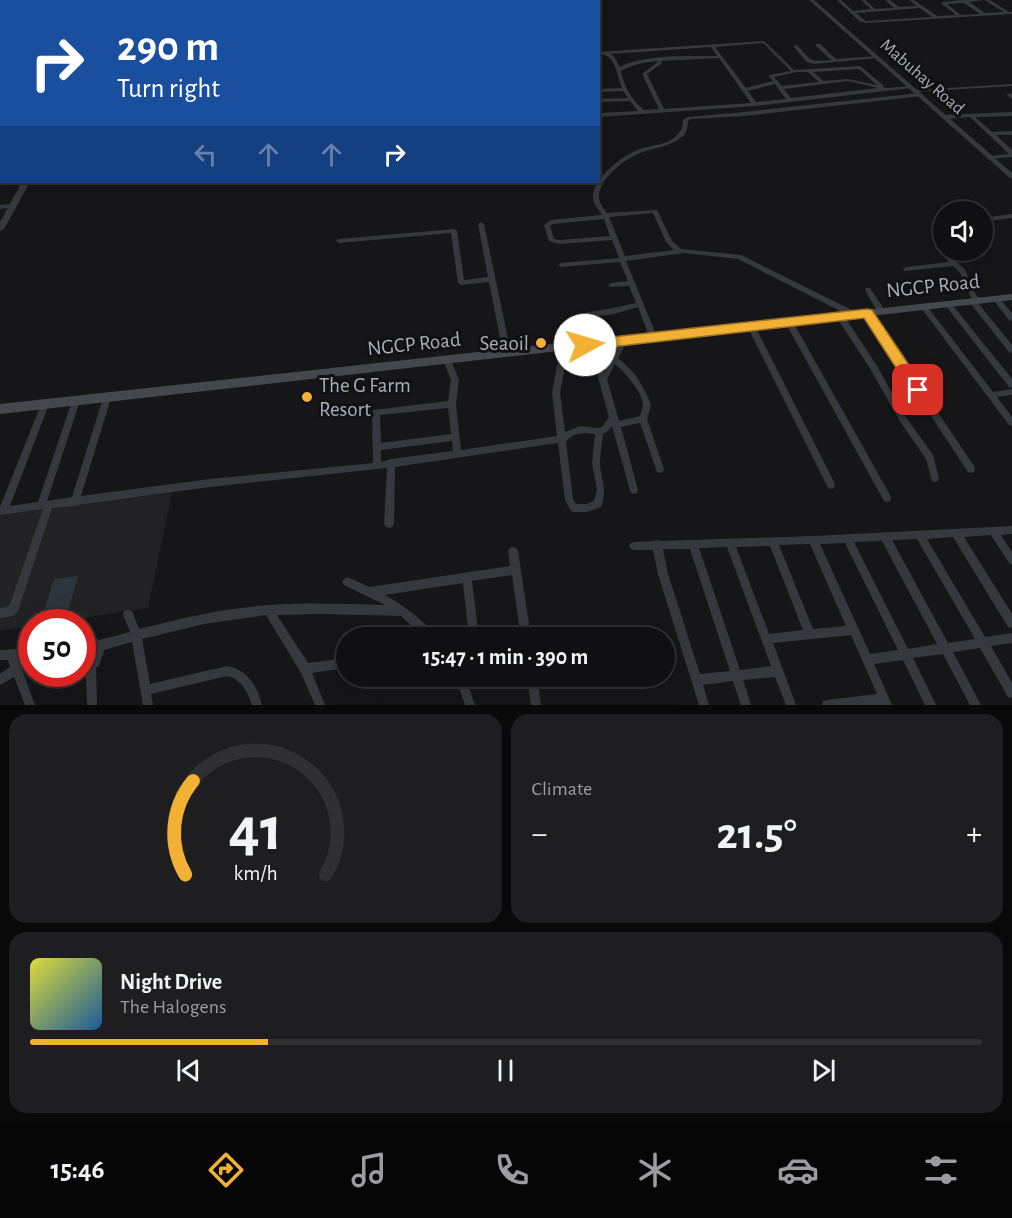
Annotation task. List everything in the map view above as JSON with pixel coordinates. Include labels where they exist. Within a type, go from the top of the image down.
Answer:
[{"type":"main road","name":"NGCP Road","points":[[0,410],[507,353],[587,347],[624,340],[1012,297]]},
{"type":"street","name":"Mabuhay Road","points":[[811,0],[1012,177]]},
{"type":"street","points":[[839,0],[866,21],[1010,13]]},
{"type":"street","points":[[863,0],[874,10]]},
{"type":"street","points":[[887,0],[898,9]]},
{"type":"street","points":[[911,0],[937,18]]},
{"type":"street","points":[[963,0],[984,15]]},
{"type":"street","points":[[961,17],[943,3],[985,0],[1010,13]]},
{"type":"street","points":[[852,12],[922,7]]},
{"type":"street","points":[[600,53],[764,42],[796,72]]},
{"type":"street","points":[[818,45],[836,61]]},
{"type":"street","points":[[712,46],[755,104]]},
{"type":"street","points":[[795,46],[812,62],[877,57]]},
{"type":"street","points":[[600,53],[611,56],[619,69],[618,72],[626,89],[644,112]]},
{"type":"street","points":[[619,69],[630,63],[721,57]]},
{"type":"street","points":[[662,60],[644,74],[663,111]]},
{"type":"street","points":[[790,100],[772,75],[860,67],[885,88]]},
{"type":"street","points":[[809,71],[822,82]]},
{"type":"street","points":[[780,88],[848,80],[885,88],[915,91]]},
{"type":"street","points":[[744,90],[776,82]]},
{"type":"street","points":[[653,337],[606,216],[596,197],[598,188],[604,179],[630,156],[678,137],[684,131],[686,120],[690,118],[744,114],[915,91],[1012,85]]},
{"type":"street","points":[[794,86],[818,97]]},
{"type":"street","points":[[600,115],[755,104],[885,88]]},
{"type":"street","points":[[600,91],[626,89]]},
{"type":"street","points":[[600,101],[632,99]]},
{"type":"street","points":[[945,117],[1009,114],[1012,119]]},
{"type":"street","points":[[970,116],[1012,154]]},
{"type":"street","points":[[991,134],[1012,133]]},
{"type":"street","points":[[990,157],[1012,154]]},
{"type":"street","points":[[0,229],[25,183]]},
{"type":"street","points":[[0,207],[13,206]]},
{"type":"street","points":[[614,238],[559,242],[551,240],[547,225],[551,222],[655,211],[669,242],[679,251]]},
{"type":"street","points":[[993,219],[1012,216]]},
{"type":"street","points":[[481,224],[494,279],[507,353]]},
{"type":"street","points":[[339,241],[454,231],[461,284],[494,279]]},
{"type":"street","points":[[561,265],[679,251],[739,257],[855,315]]},
{"type":"street","points":[[953,261],[963,272],[975,301],[1012,350]]},
{"type":"street","points":[[906,268],[955,263]]},
{"type":"street","points":[[611,285],[632,283]]},
{"type":"street","points":[[868,290],[882,312]]},
{"type":"street","points":[[996,299],[1012,318]]},
{"type":"street","points":[[634,490],[603,380],[578,322],[580,316],[640,304]]},
{"type":"street","points":[[948,304],[1012,385]]},
{"type":"street","points":[[924,307],[1012,423]]},
{"type":"street","points":[[867,313],[971,469]]},
{"type":"street","points":[[840,316],[878,375],[902,418],[926,452],[935,478]]},
{"type":"street","points":[[789,322],[887,498]]},
{"type":"street","points":[[751,326],[831,485]]},
{"type":"street","points":[[603,380],[624,340]]},
{"type":"street","points":[[599,432],[596,463],[601,490],[598,504],[587,508],[574,508],[569,500],[556,393],[561,365],[572,354],[587,347],[606,354],[614,360],[642,391],[648,405],[643,419],[660,469]]},
{"type":"street","points":[[447,360],[455,380],[452,404],[457,454]]},
{"type":"street","points":[[991,394],[1012,392]]},
{"type":"street","points":[[75,502],[107,398]]},
{"type":"street","points":[[0,613],[9,612],[14,607],[76,401]]},
{"type":"street","points":[[45,404],[1,511],[210,483],[391,464],[563,439],[570,431],[584,429],[599,432],[614,421],[643,419]]},
{"type":"street","points":[[377,466],[376,412],[452,404]]},
{"type":"street","points":[[560,424],[570,431]]},
{"type":"street","points":[[377,447],[455,437]]},
{"type":"street","points":[[389,524],[391,464]]},
{"type":"street","points":[[634,546],[1012,530]]},
{"type":"street","points":[[993,531],[1012,560]]},
{"type":"street","points":[[956,533],[1012,623]]},
{"type":"street","points":[[920,535],[1012,693]]},
{"type":"street","points":[[885,537],[976,705]]},
{"type":"street","points":[[847,538],[931,705]]},
{"type":"street","points":[[813,540],[885,702],[827,705]]},
{"type":"street","points":[[773,541],[809,633]]},
{"type":"street","points":[[730,543],[791,705]]},
{"type":"street","points":[[657,544],[663,574],[704,705]]},
{"type":"street","points":[[693,544],[746,705]]},
{"type":"street","points":[[513,551],[524,627]]},
{"type":"street","points":[[371,592],[516,570]]},
{"type":"street","points":[[467,577],[473,627]]},
{"type":"street","points":[[347,582],[371,592],[404,611],[421,627]]},
{"type":"street","points":[[96,659],[98,646],[202,620],[268,610],[404,611]]},
{"type":"street","points":[[268,610],[305,669],[320,705]]},
{"type":"street","points":[[128,615],[136,635],[148,705]]},
{"type":"street","points":[[766,639],[853,630]]},
{"type":"street","points":[[867,660],[1012,638]]},
{"type":"street","points":[[5,655],[15,670],[30,705]]},
{"type":"street","points":[[305,669],[336,664]]},
{"type":"street","points":[[0,680],[15,670]]},
{"type":"street","points":[[696,680],[778,671]]},
{"type":"street","points":[[145,690],[219,673],[235,672],[245,681],[257,705]]},
{"type":"street","points":[[88,687],[92,705]]},
{"type":"street","points":[[464,687],[470,705]]},
{"type":"street","points":[[532,687],[536,705]]},
{"type":"shaded area","points":[[172,493],[148,608],[96,616],[96,609],[18,609],[18,628],[0,631],[0,514]]},
{"type":"shaded area","points":[[78,576],[69,609],[45,609],[54,579]]},
{"type":"place","name":"Seaoil","points":[[541,343]]},
{"type":"place","name":"The G Farm Resort","points":[[307,397]]},
{"type":"route","points":[[585,345],[867,313],[918,390]]}]
